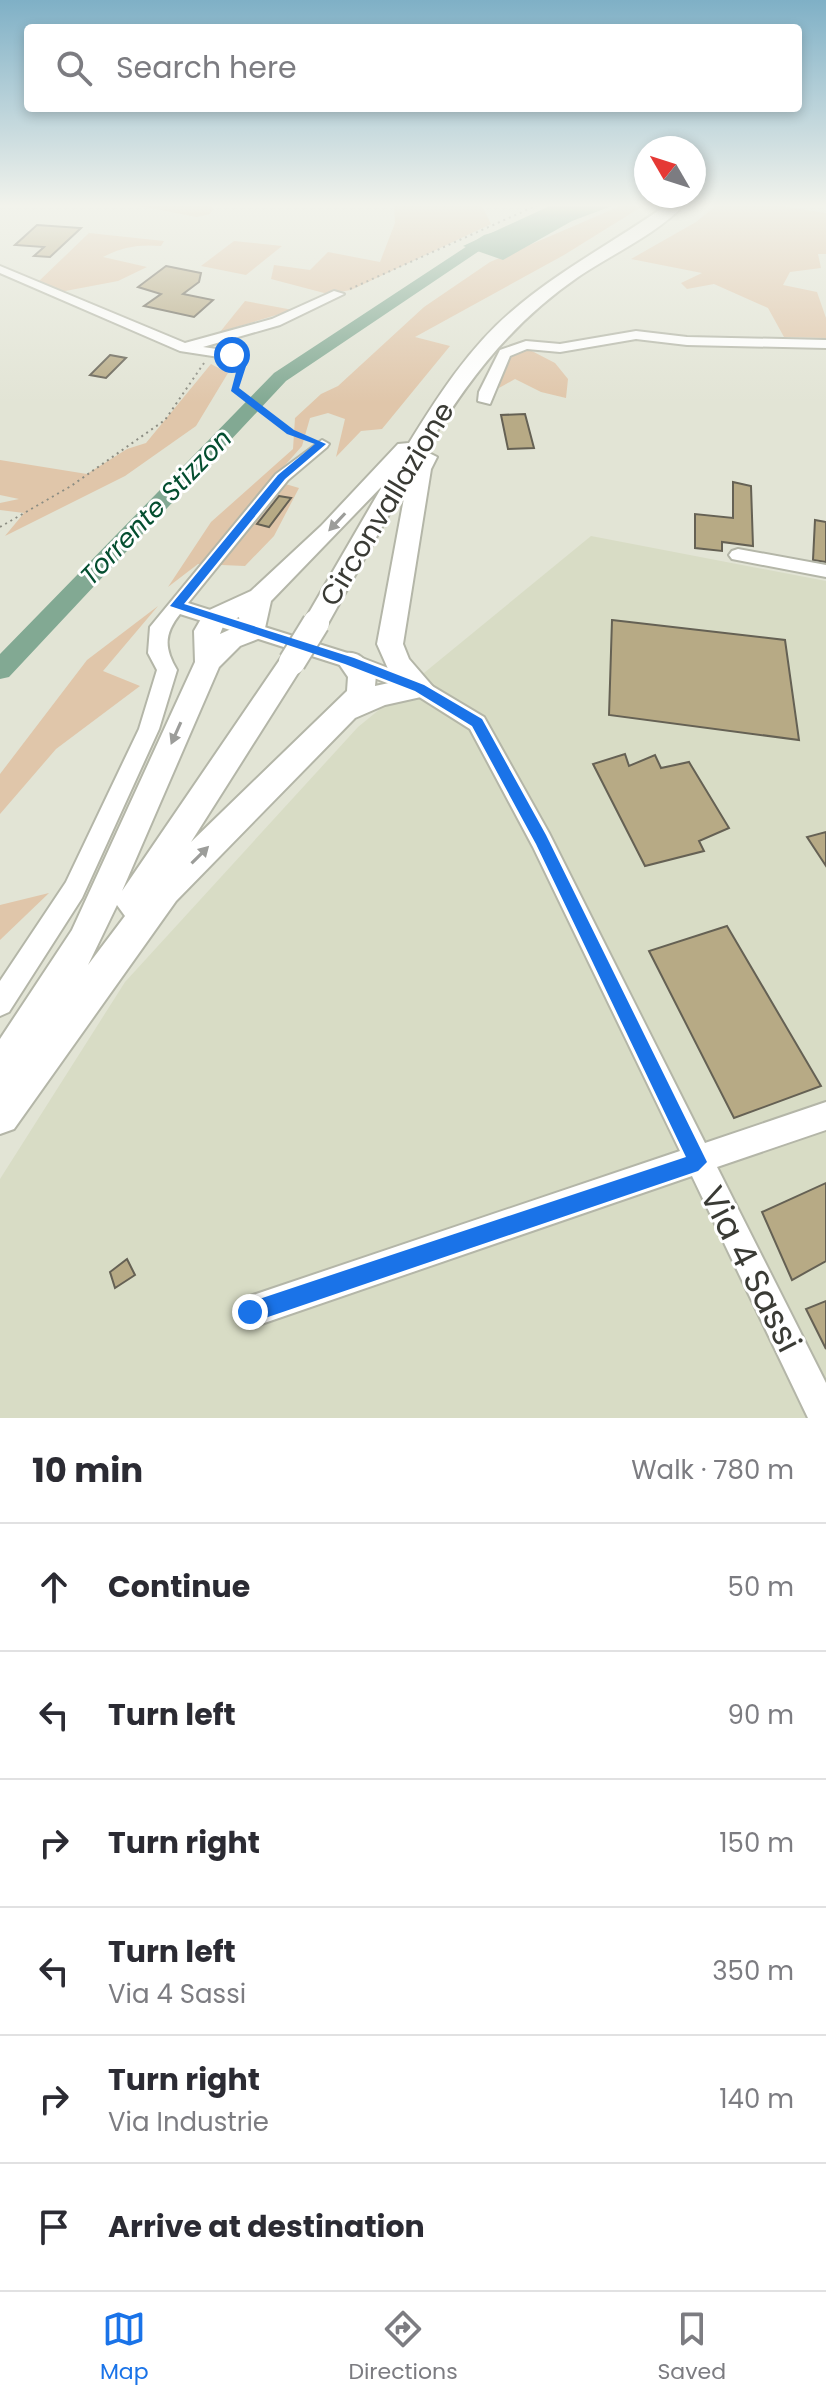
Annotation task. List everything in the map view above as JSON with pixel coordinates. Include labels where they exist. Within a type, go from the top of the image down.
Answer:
[{"type":"highway","name":"Circonvallazione","points":[[0,1104],[292,662],[430,428],[477,359],[543,293],[578,270]]},
{"type":"highway","points":[[208,662],[207,631],[214,618],[260,597],[329,531],[419,433],[430,428],[436,439],[420,469],[390,644],[398,664],[420,688]]},
{"type":"highway","points":[[0,1072],[84,941],[208,662],[231,639],[254,630],[252,617],[260,597]]},
{"type":"highway","points":[[0,1115],[164,890],[348,709],[363,685],[362,675],[350,661],[374,655],[390,644]]},
{"type":"highway","points":[[348,709],[381,695],[420,688]]},
{"type":"street","points":[[3,270],[185,348],[232,355]]},
{"type":"street","points":[[185,348],[276,322],[338,294]]},
{"type":"street","points":[[485,401],[486,392],[505,353],[526,345],[560,348],[636,335],[703,342],[826,344]]},
{"type":"street","points":[[0,1003],[74,890],[149,729],[167,670],[157,653],[159,627],[282,477],[322,444]]},
{"type":"street","points":[[738,555],[826,571]]},
{"type":"street","name":"Via 4 Sassi","points":[[176,606],[350,661],[420,688],[477,723],[541,840],[826,1418]]},
{"type":"street","points":[[250,1312],[826,1116]]},
{"type":"path","points":[[338,294],[391,270]]},
{"type":"path","points":[[0,527],[71,486],[165,420],[210,353]]},
{"type":"path","points":[[232,355],[244,360],[234,389],[291,432],[322,444]]},
{"type":"shaded area","points":[[50,270],[140,270],[118,281],[60,292],[38,282]]},
{"type":"shaded area","points":[[222,270],[252,270],[246,275]]},
{"type":"shaded area","points":[[273,270],[393,270],[351,290],[328,294],[271,279]]},
{"type":"shaded area","points":[[478,270],[536,270],[415,337],[450,346],[382,429],[361,431],[336,457],[345,419],[328,413],[310,418],[302,446],[272,480],[299,488],[274,536],[245,566],[198,564],[168,587],[211,522],[293,449],[295,418],[321,394],[338,386],[424,307]]},
{"type":"shaded area","points":[[688,270],[804,270],[790,272],[783,285],[817,292],[826,318],[826,338],[784,337],[768,308],[714,284],[687,289],[681,283],[702,273]]},
{"type":"shaded area","points":[[245,301],[293,310],[220,332]]},
{"type":"shaded area","points":[[528,349],[555,363],[568,379],[566,398],[541,392],[515,379],[499,388],[508,357]]},
{"type":"shaded area","points":[[211,364],[228,373],[196,426],[125,476],[5,536],[24,513],[0,510],[0,503],[19,499],[0,495],[0,460],[87,474],[127,449],[146,443]]},
{"type":"shaded area","points":[[591,536],[826,581],[826,1418],[0,1418],[0,1179],[125,982],[358,727]]},
{"type":"shaded area","points":[[158,606],[103,671],[140,686],[56,749],[0,814],[0,774],[87,660]]},
{"type":"shaded area","points":[[49,893],[0,940],[0,905]]},
{"type":"building","points":[[160,270],[187,270],[201,273],[199,282],[183,294],[213,300],[194,317],[144,306],[161,294],[138,287]]},
{"type":"building","points":[[110,355],[126,358],[106,378],[90,375]]},
{"type":"building","points":[[525,414],[534,448],[508,449],[501,415]]},
{"type":"building","points":[[733,482],[751,486],[753,546],[722,542],[722,551],[695,548],[695,514],[733,518]]},
{"type":"building","points":[[279,496],[291,498],[269,527],[257,524]]},
{"type":"building","points":[[815,520],[826,522],[826,562],[813,560]]},
{"type":"building","points":[[612,620],[785,640],[799,740],[609,715]]},
{"type":"building","points":[[625,754],[629,766],[655,755],[661,768],[689,762],[729,828],[699,841],[704,851],[645,866],[593,764]]},
{"type":"building","points":[[826,832],[826,866],[807,837]]},
{"type":"building","points":[[727,926],[821,1086],[734,1118],[649,951]]},
{"type":"building","points":[[826,1183],[826,1261],[792,1280],[762,1212]]},
{"type":"building","points":[[127,1259],[135,1275],[115,1288],[110,1272]]},
{"type":"building","points":[[826,1301],[826,1349],[806,1309]]},
{"type":"waterway","name":"Torrente Stizzon","points":[[0,670],[280,377],[441,270]]},
{"type":"route","points":[[232,355],[244,360],[234,389],[291,432],[322,444],[282,477],[176,606],[350,661],[420,688],[477,723],[541,840],[698,1162],[250,1312]]}]
